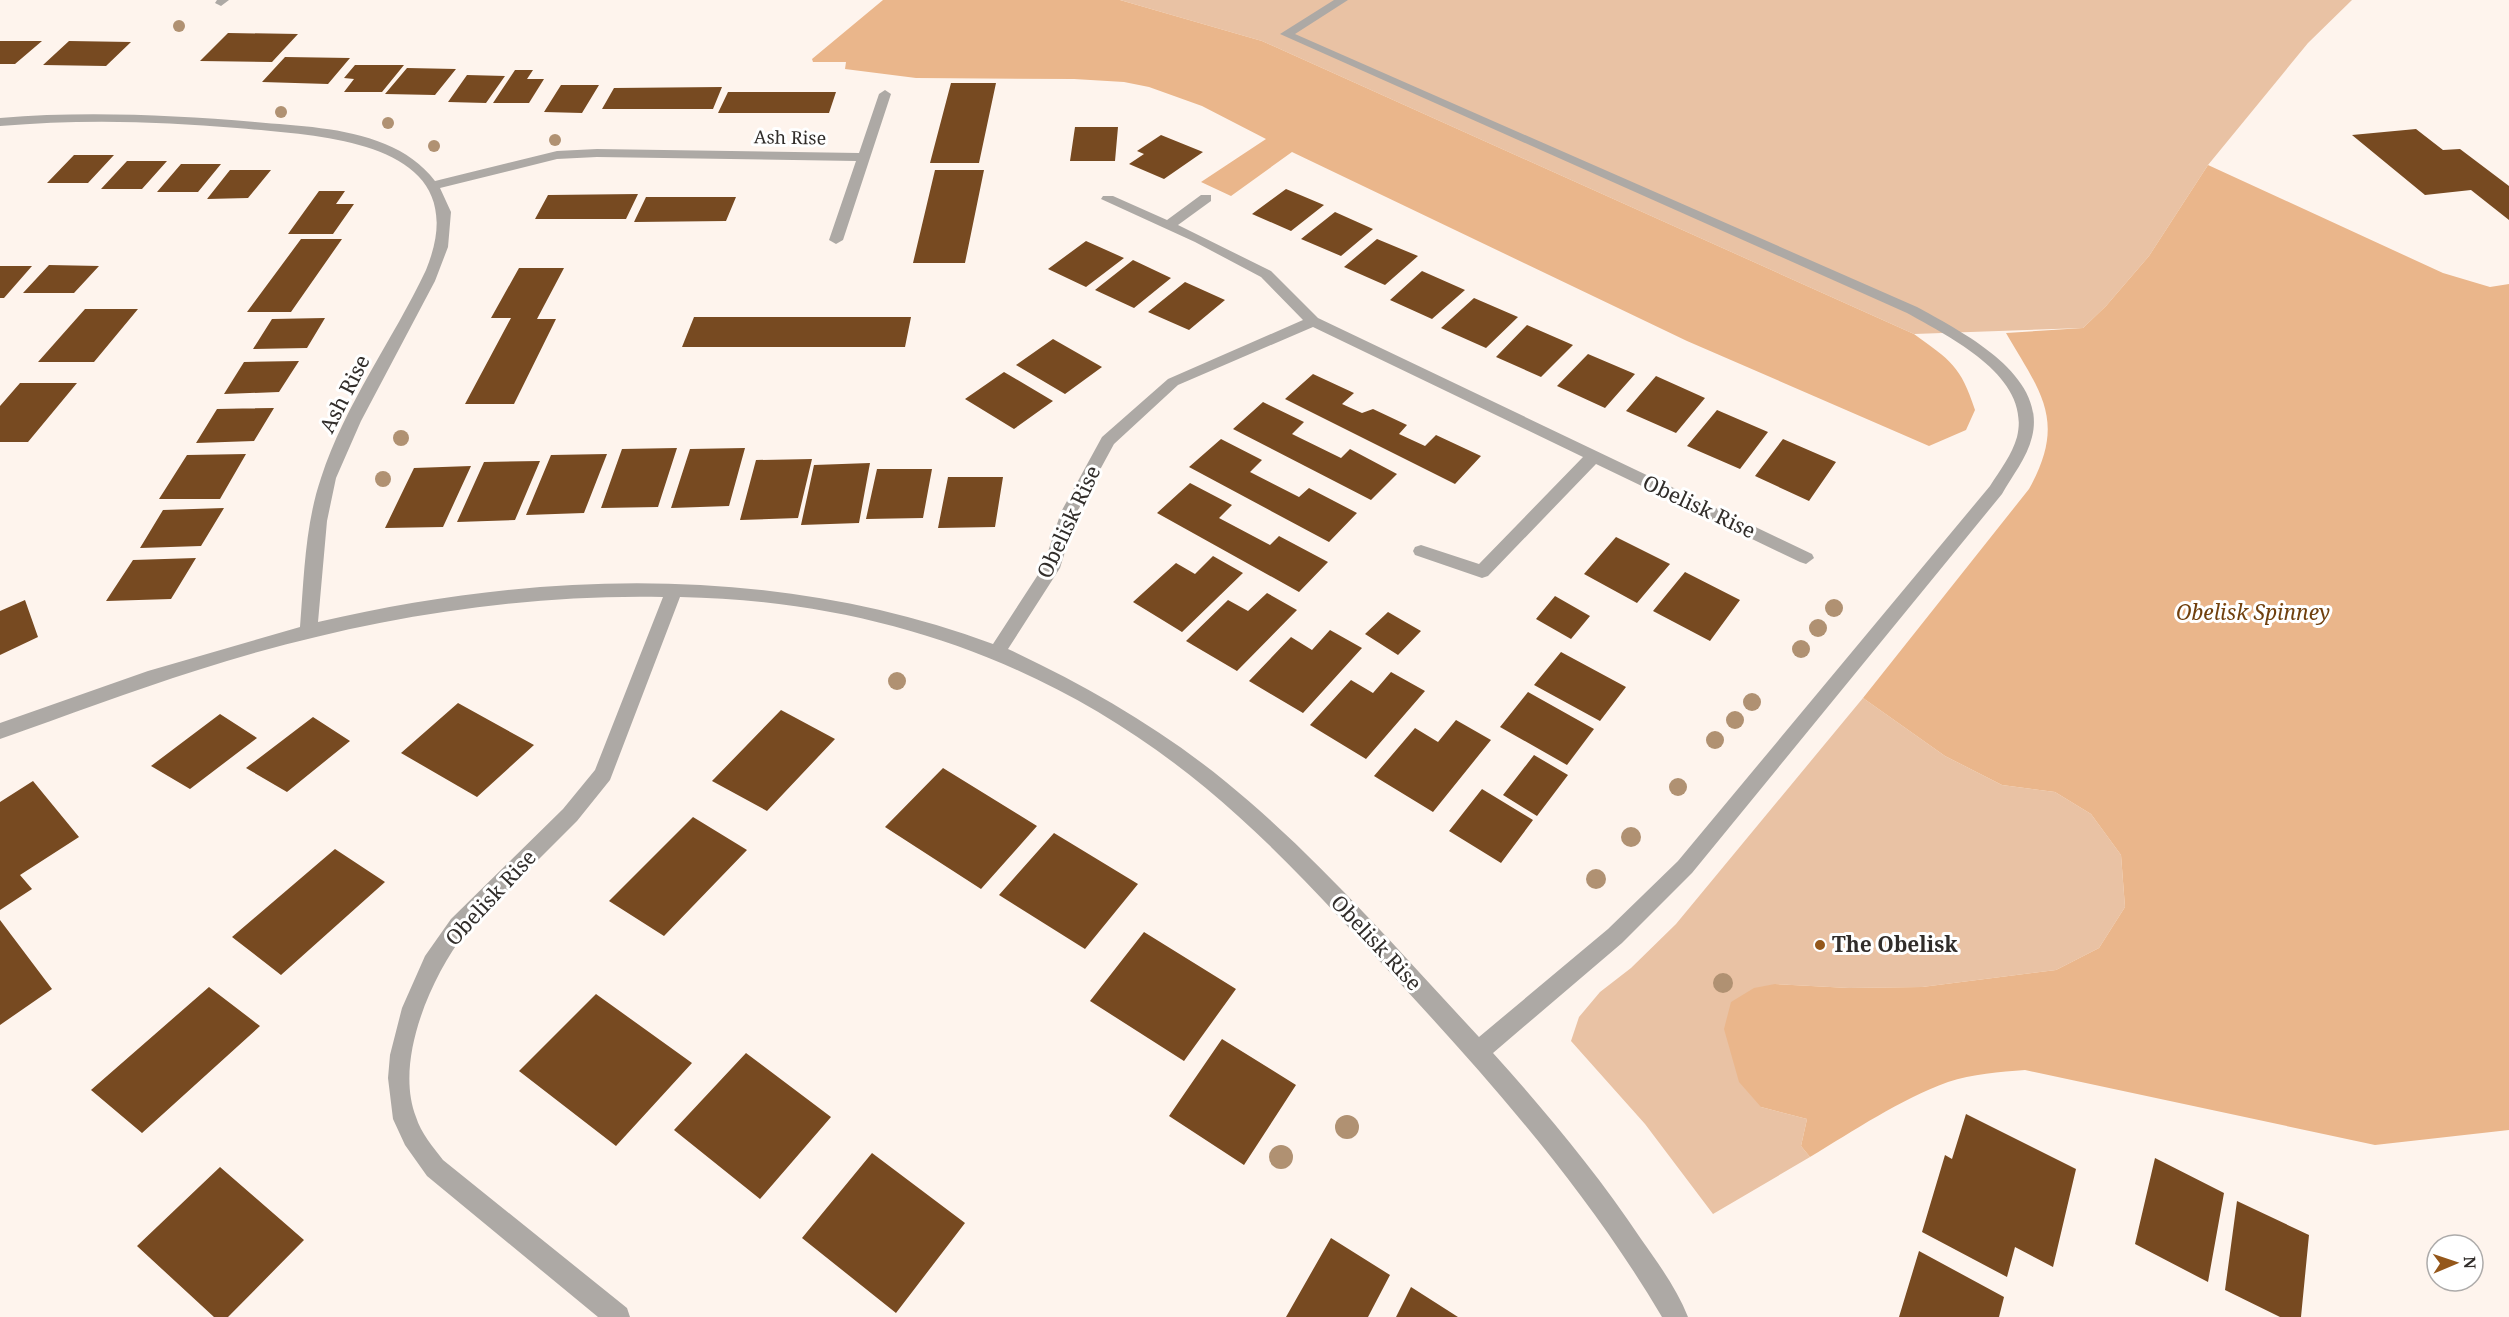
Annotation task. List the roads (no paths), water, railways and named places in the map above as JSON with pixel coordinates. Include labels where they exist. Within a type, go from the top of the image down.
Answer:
[{"type":"street","points":[[1342,0],[1286,34],[1912,310],[1973,345],[2000,368],[2016,390],[2024,407],[2026,428],[2022,444],[1996,490],[1685,867],[1615,936],[1478,1052]]},
{"type":"street","points":[[836,240],[885,94]]},
{"type":"street","name":"Ash Rise","points":[[0,122],[112,115],[316,131],[360,140],[396,154],[419,170],[432,186],[441,201],[445,221],[441,248],[424,287],[336,458],[322,497],[308,632]]},
{"type":"street","name":"Ash Rise","points":[[432,186],[557,155],[597,153],[862,157]]},
{"type":"street","points":[[1169,225],[1206,198]]},
{"type":"street","name":"Obelisk Rise","points":[[1108,199],[1169,225],[1266,274],[1313,321],[1806,558]]},
{"type":"street","name":"Obelisk Rise","points":[[998,652],[1051,568],[1069,512],[1108,441],[1173,382],[1313,321]]},
{"type":"street","points":[[1421,552],[1482,572],[1593,457]]},
{"type":"street","name":"Obelisk Rise","points":[[0,731],[189,666],[308,632],[398,612],[476,599],[577,592],[674,590],[752,595],[852,608],[921,625],[998,652],[1106,710],[1189,764],[1242,807],[1292,854],[1478,1052],[1580,1170],[1645,1261],[1676,1317]]},
{"type":"street","name":"Obelisk Rise","points":[[618,1317],[435,1168],[415,1143],[400,1101],[402,1052],[413,1007],[434,962],[457,928],[585,800],[603,774],[674,590]]},
{"type":"place","name":"The Obelisk","points":[[1820,945]]},
{"type":"park label","name":"Obelisk Spinney","points":[[2253,613]]}]
